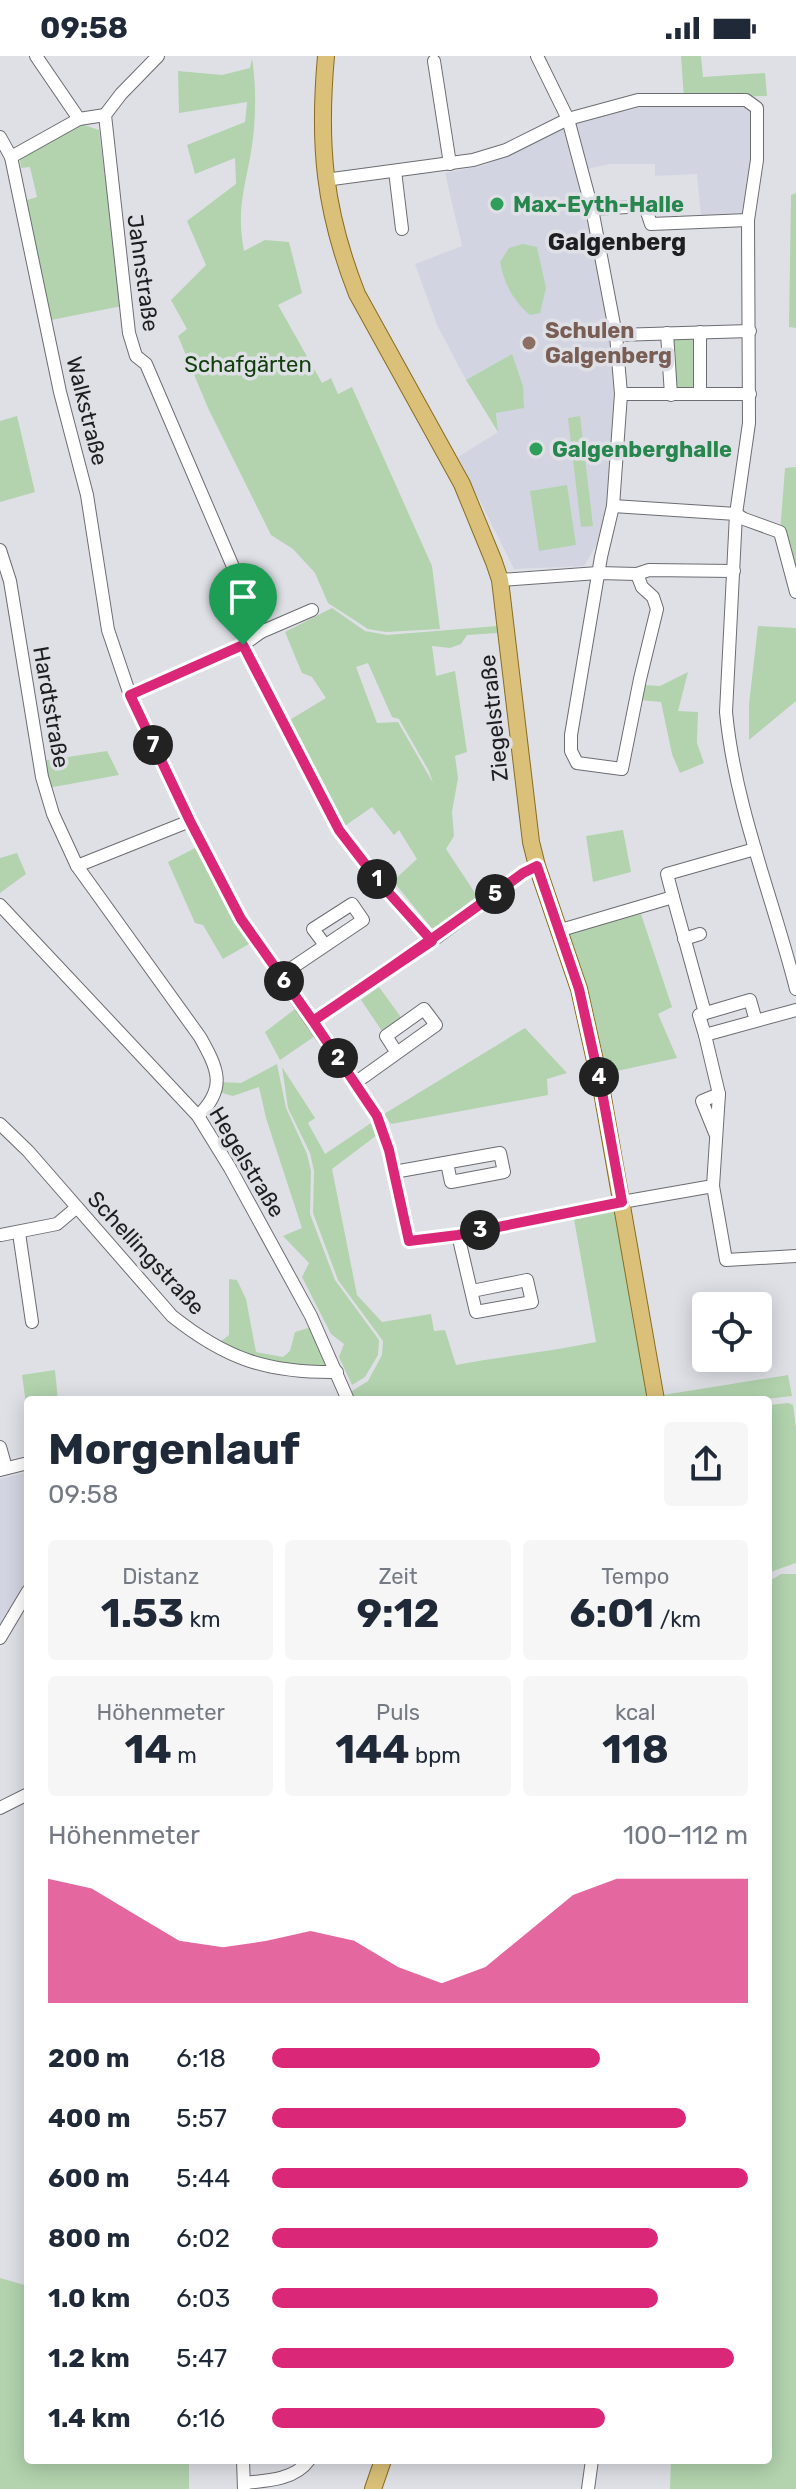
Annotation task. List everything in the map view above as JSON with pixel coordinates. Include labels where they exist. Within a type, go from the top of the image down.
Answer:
[{"type":"main road","name":"Ziegelstraße","points":[[326,56],[322,122],[325,180],[332,220],[357,294],[462,484],[500,580],[523,781],[537,866],[561,930],[602,1092],[655,1396]]},
{"type":"main road","points":[[373,2489],[382,2464]]},
{"type":"street","points":[[36,56],[79,119]]},
{"type":"street","points":[[11,157],[79,119],[105,115],[158,56]]},
{"type":"street","points":[[537,56],[568,119],[592,209],[616,335],[621,394],[613,506],[598,573],[571,735],[571,751],[577,763],[587,766],[622,769],[657,609],[653,597],[642,587],[637,574]]},
{"type":"street","points":[[434,61],[450,164]]},
{"type":"street","points":[[325,180],[450,164],[506,150],[568,119],[638,100],[746,100],[757,108],[757,160],[748,220],[749,423],[736,514],[727,673],[729,740],[755,849],[796,989]]},
{"type":"street","name":"Jahnstraße","points":[[105,115],[125,307],[136,356],[146,364],[261,632]]},
{"type":"street","name":"Walkstraße","points":[[0,137],[11,157],[60,392],[87,495],[108,630],[130,695],[190,821],[250,933],[377,1116],[394,1172],[409,1241],[458,1235]]},
{"type":"street","points":[[395,171],[402,229]]},
{"type":"street","points":[[592,209],[645,206],[651,224],[748,220]]},
{"type":"street","points":[[616,335],[750,331]]},
{"type":"street","points":[[700,332],[700,394]]},
{"type":"street","points":[[667,333],[671,395]]},
{"type":"street","points":[[621,394],[750,394]]},
{"type":"street","points":[[613,506],[736,514],[780,532],[796,592]]},
{"type":"street","name":"Hardtstraße","points":[[0,550],[10,581],[42,777],[53,814],[77,866],[211,1056],[217,1075],[217,1092],[198,1116]]},
{"type":"street","points":[[500,580],[598,573],[637,574],[649,570],[734,571]]},
{"type":"street","points":[[130,695],[243,645],[261,632],[312,610]]},
{"type":"street","points":[[243,645],[339,830],[379,882],[432,941]]},
{"type":"street","points":[[77,866],[190,821]]},
{"type":"street","points":[[705,1013],[667,874],[755,849]]},
{"type":"street","points":[[313,1021],[537,866]]},
{"type":"street","points":[[561,930],[673,897]]},
{"type":"street","name":"Hegelstraße","points":[[0,905],[198,1116],[311,1316],[346,1396]]},
{"type":"street","points":[[684,939],[700,934]]},
{"type":"street","points":[[280,976],[325,945]]},
{"type":"street","points":[[756,1021],[750,1000],[699,1015],[719,1094],[702,1101],[716,1136],[713,1186],[726,1260],[796,1256]]},
{"type":"street","points":[[705,1035],[796,1010]]},
{"type":"street","points":[[355,1083],[397,1053]]},
{"type":"street","name":"Schellingstraße","points":[[0,1124],[172,1316],[210,1345],[239,1359],[276,1368],[337,1372]]},
{"type":"street","points":[[394,1172],[447,1163]]},
{"type":"street","points":[[472,1291],[527,1280],[532,1302],[476,1312],[458,1235],[713,1186]]},
{"type":"street","points":[[1,1235],[57,1224],[76,1208]]},
{"type":"street","points":[[19,1233],[32,1322]]},
{"type":"street","points":[[0,1447],[3,1469],[24,1464]]},
{"type":"street","points":[[0,1638],[24,1598]]},
{"type":"street","points":[[0,1808],[24,1796]]},
{"type":"street","points":[[243,2464],[244,2486],[277,2480],[306,2464]]},
{"type":"street","points":[[588,2489],[591,2464]]},
{"type":"shaded area","name":"Schulen Galgenberg","points":[[661,103],[743,103],[753,109],[753,163],[746,215],[701,217],[697,174],[655,176],[655,164],[610,164],[578,171],[610,331],[616,397],[615,445],[604,532],[584,566],[514,569],[458,457],[498,432],[496,412],[512,355],[466,380],[437,325],[415,264],[462,246],[445,173],[485,165],[575,122]]},
{"type":"shaded area","points":[[24,1473],[24,1591],[0,1632],[0,1479]]},
{"type":"green space","points":[[681,56],[701,56],[703,77],[765,73],[767,96],[684,99]]},
{"type":"green space","name":"Schafgärten","points":[[252,58],[255,108],[242,204],[244,251],[265,240],[289,242],[302,293],[278,305],[322,383],[331,378],[338,394],[352,387],[432,566],[440,629],[386,632],[368,629],[328,603],[315,573],[293,549],[271,535],[208,408],[178,336],[187,329],[171,300],[206,265],[187,221],[236,184],[235,158],[195,174],[187,145],[245,122],[247,102],[179,113],[178,71],[222,75],[250,68]]},
{"type":"green space","points":[[78,123],[99,130],[122,306],[51,320],[27,200],[37,197],[30,167],[21,168],[20,160]]},
{"type":"green space","points":[[796,193],[796,328],[789,327],[791,195]]},
{"type":"green space","points":[[523,244],[537,247],[546,288],[540,313],[530,315],[510,291],[500,262],[509,248]]},
{"type":"green space","points":[[699,333],[699,392],[672,393],[669,334]]},
{"type":"green space","points":[[512,354],[523,386],[524,408],[496,413],[498,432],[466,380]]},
{"type":"green space","points":[[17,416],[35,492],[0,502],[0,421]]},
{"type":"green space","points":[[580,416],[593,526],[581,527],[568,418]]},
{"type":"green space","points":[[796,467],[796,589],[780,532],[785,468]]},
{"type":"green space","points":[[567,485],[576,545],[539,551],[530,491]]},
{"type":"green space","points":[[332,608],[365,631],[387,635],[497,626],[498,633],[467,635],[461,644],[450,648],[432,646],[436,676],[455,671],[467,752],[455,756],[458,778],[452,812],[454,836],[446,849],[477,896],[434,931],[393,881],[417,859],[399,830],[394,835],[372,807],[339,830],[283,724],[326,698],[312,677],[302,673],[285,632]],"holes":[[[368,663],[392,717],[399,719],[433,783],[398,722],[377,723],[356,667]]]},
{"type":"green space","points":[[758,626],[796,628],[796,701],[749,740],[749,704]]},
{"type":"green space","points":[[688,672],[678,711],[698,712],[697,743],[704,763],[680,773],[672,754],[661,702],[639,700],[643,685],[660,686]]},
{"type":"green space","points":[[107,751],[119,775],[48,788],[42,761]]},
{"type":"green space","points":[[623,830],[631,872],[593,882],[586,836]]},
{"type":"green space","points":[[199,846],[254,941],[223,959],[203,925],[195,923],[168,862]]},
{"type":"green space","points":[[17,853],[26,874],[0,893],[0,858]]},
{"type":"green space","points":[[641,914],[672,1007],[658,1014],[677,1058],[603,1074],[590,1009],[568,932]]},
{"type":"green space","points":[[379,987],[403,1020],[384,1034],[361,1000]]},
{"type":"green space","points":[[299,1006],[318,1034],[280,1060],[265,1032]]},
{"type":"green space","points":[[525,1028],[567,1073],[547,1079],[548,1095],[391,1124],[384,1114]]},
{"type":"green space","points":[[277,1064],[286,1108],[307,1154],[311,1171],[310,1214],[335,1280],[379,1340],[378,1355],[365,1377],[352,1385],[339,1357],[344,1344],[331,1334],[302,1277],[309,1263],[283,1236],[302,1228],[259,1087],[233,1096],[219,1092],[220,1082],[241,1083]]},
{"type":"green space","points":[[282,1067],[315,1118],[308,1123],[325,1154],[374,1121],[377,1135],[332,1169],[357,1295],[382,1322],[431,1314],[434,1331],[445,1330],[456,1365],[596,1342],[574,1219],[614,1210],[647,1396],[351,1396],[349,1393],[368,1381],[382,1355],[383,1341],[338,1280],[313,1213],[314,1171],[310,1153],[288,1108]]},
{"type":"green space","points":[[229,1279],[237,1280],[246,1299],[256,1352],[283,1357],[290,1351],[295,1332],[312,1327],[329,1366],[272,1362],[219,1343],[229,1335]]},
{"type":"green space","points":[[55,1370],[58,1396],[25,1396],[22,1375]]},
{"type":"green space","points":[[788,1375],[792,1396],[772,1398],[663,1395]]},
{"type":"green space","points":[[772,1405],[793,1405],[796,1428],[796,1563],[772,1572]]},
{"type":"green space","points":[[781,1574],[796,1574],[796,2489],[670,2489],[671,2464],[772,2464],[772,1580]]},
{"type":"green space","points":[[0,2278],[24,2285],[24,2464],[189,2464],[189,2489],[0,2489]]},
{"type":"place","name":"Max-Eyth-Halle","points":[[497,204]]},
{"type":"place","name":"Schulen Galgenberg","points":[[529,343]]},
{"type":"place","name":"Galgenberghalle","points":[[536,449]]},
{"type":"district","name":"Galgenberg","points":[[617,242]]},
{"type":"route","points":[[243,645],[130,695],[190,821],[250,933],[313,1021],[372,981],[432,941],[523,873],[537,866],[579,989],[622,1202],[458,1235],[409,1241],[389,1150],[377,1116],[313,1021],[432,941],[379,882],[339,830],[243,645]]}]
